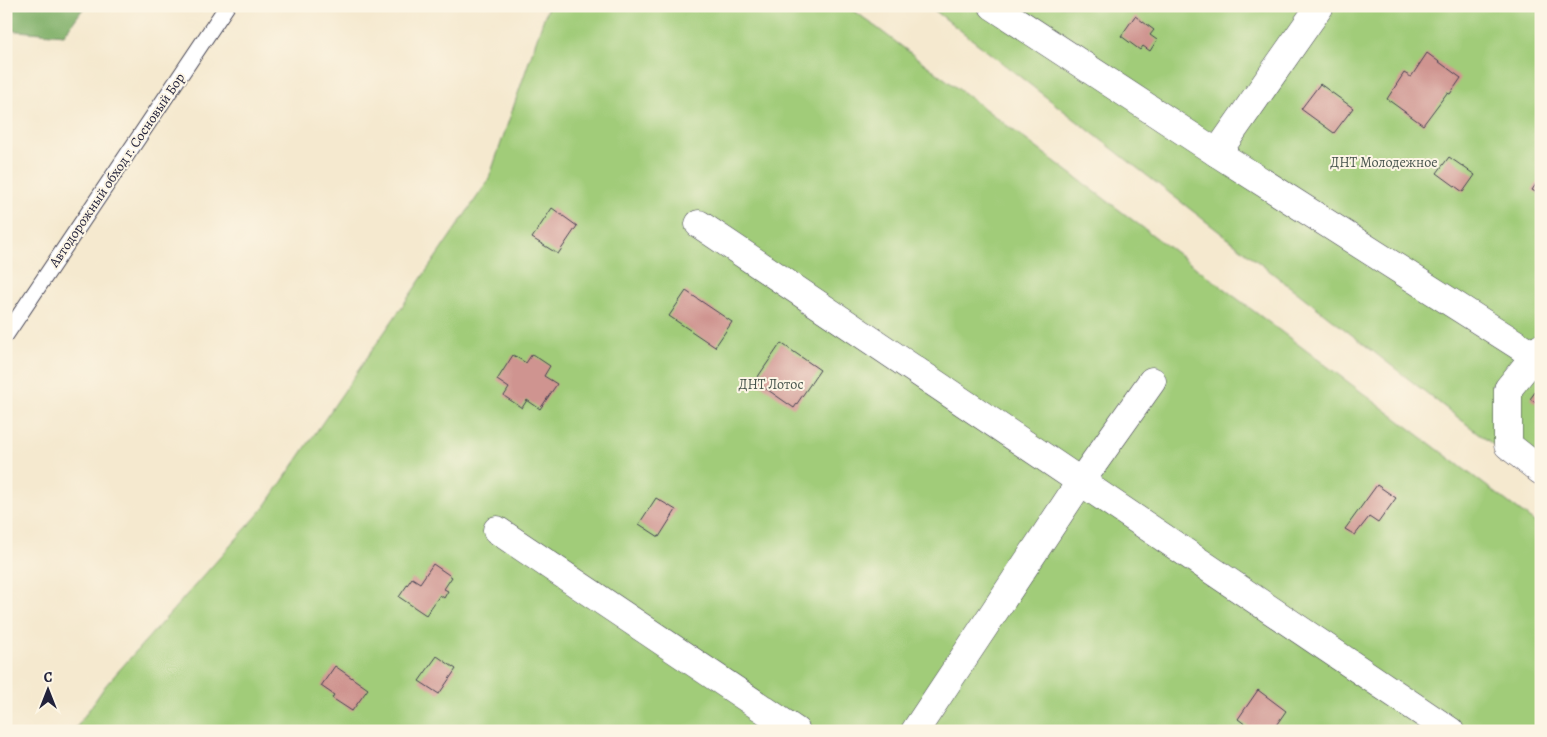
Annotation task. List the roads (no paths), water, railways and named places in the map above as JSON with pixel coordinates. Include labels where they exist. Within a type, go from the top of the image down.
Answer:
[{"type":"street","points":[[993,6],[1217,153],[1538,352],[1508,389],[1508,445],[1541,471]]},
{"type":"street","points":[[1217,153],[1320,6]]},
{"type":"street","points":[[699,224],[1450,731]]},
{"type":"street","points":[[915,731],[1081,481],[1152,380]]},
{"type":"street","points":[[497,530],[796,731]]},
{"type":"lane","name":"Автодорожный обход г. Сосновый Бор","points":[[6,335],[227,6]]},
{"type":"park label","name":"ДНТ Молодежное","points":[[1384,162]]},
{"type":"park label","name":"ДНТ Лотос","points":[[771,384]]}]
